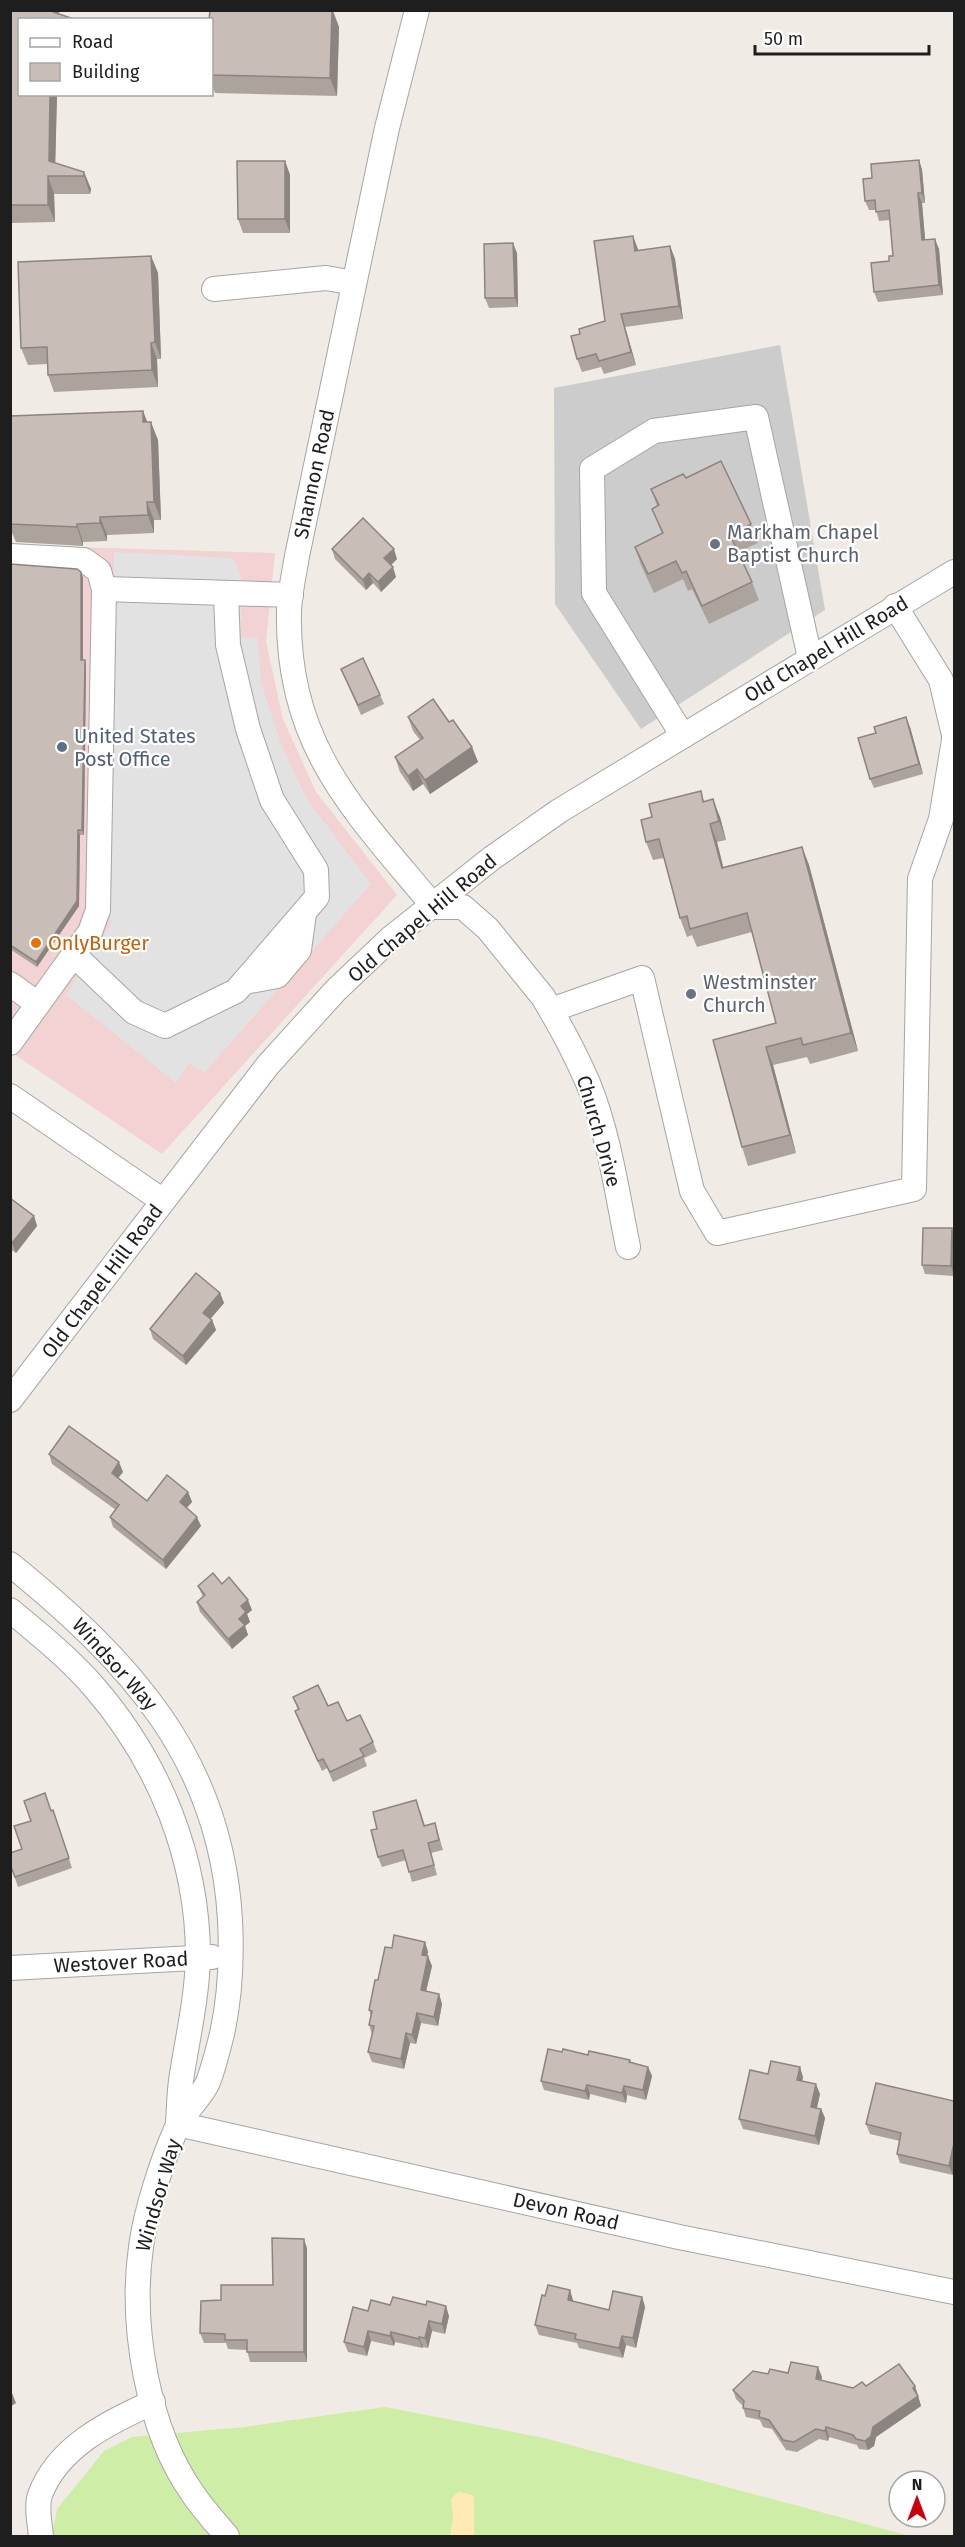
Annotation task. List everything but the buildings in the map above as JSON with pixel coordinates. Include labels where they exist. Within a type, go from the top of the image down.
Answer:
[{"type":"street","name":"Shannon Road","points":[[417,10],[387,128],[297,556],[291,595],[291,652],[298,692],[316,748],[335,784],[358,818],[431,904]]},
{"type":"street","points":[[214,289],[326,278],[354,283]]},
{"type":"street","points":[[683,736],[594,593],[592,469],[654,431],[756,417],[810,658]]},
{"type":"street","points":[[10,556],[84,560],[99,571],[104,589],[98,910],[94,924],[74,956],[10,1043]]},
{"type":"street","name":"Old Chapel Hill Road","points":[[10,1400],[283,1048],[336,990],[431,904],[559,811],[954,572]]},
{"type":"street","points":[[104,589],[291,595]]},
{"type":"street","points":[[74,956],[134,1012],[165,1026],[236,992],[317,897],[316,870],[272,800],[248,729],[228,645],[226,594]]},
{"type":"street","points":[[896,606],[941,680],[954,735]]},
{"type":"street","points":[[551,1010],[642,978],[692,1191],[717,1233],[914,1189],[920,879],[941,819],[954,740]]},
{"type":"street","name":"Church Drive","points":[[431,904],[434,908],[463,907],[470,913],[488,929],[551,1010],[588,1084],[602,1125],[628,1247]]},
{"type":"street","points":[[10,984],[38,1004]]},
{"type":"street","points":[[10,1096],[163,1201]]},
{"type":"street","name":"Windsor Way","points":[[10,1564],[64,1608],[121,1664],[164,1719],[196,1775],[216,1832],[228,1884],[231,1957],[222,2032],[208,2083],[178,2124]]},
{"type":"street","name":"Windsor Way","points":[[10,1610],[42,1636],[93,1686],[132,1735],[161,1789],[181,1842],[192,1890],[198,1958],[191,2026],[181,2076],[178,2124],[154,2193],[141,2244],[137,2280],[143,2357],[159,2426],[192,2493],[227,2536]]},
{"type":"street","name":"Westover Road","points":[[10,1968],[231,1957]]},
{"type":"street","name":"Devon Road","points":[[178,2124],[679,2237],[954,2292]]},
{"type":"street","points":[[41,2536],[40,2496],[62,2458],[110,2422],[153,2402]]},
{"type":"shaded area","points":[[780,345],[825,610],[641,729],[555,604],[554,388]]},
{"type":"shaded area","points":[[11,545],[275,553],[266,642],[283,719],[316,792],[397,895],[162,1154],[11,1052]]},
{"type":"shaded area","points":[[114,552],[233,558],[241,575],[241,637],[258,638],[261,682],[281,744],[307,799],[371,884],[204,1073],[190,1063],[176,1083],[66,995],[110,926]]},
{"type":"green space","points":[[385,2407],[544,2438],[910,2536],[52,2536],[57,2509],[104,2451],[132,2437],[244,2427]]},
{"type":"sand","points":[[458,2492],[474,2497],[474,2536],[450,2536],[453,2517],[451,2499]]},
{"type":"place","name":"Markham Chapel Baptist Church","points":[[715,544]]},
{"type":"place","name":"United States Post Office","points":[[62,747]]},
{"type":"place","name":"OnlyBurger","points":[[36,943]]},
{"type":"place","name":"Westminster Church","points":[[691,994]]}]
